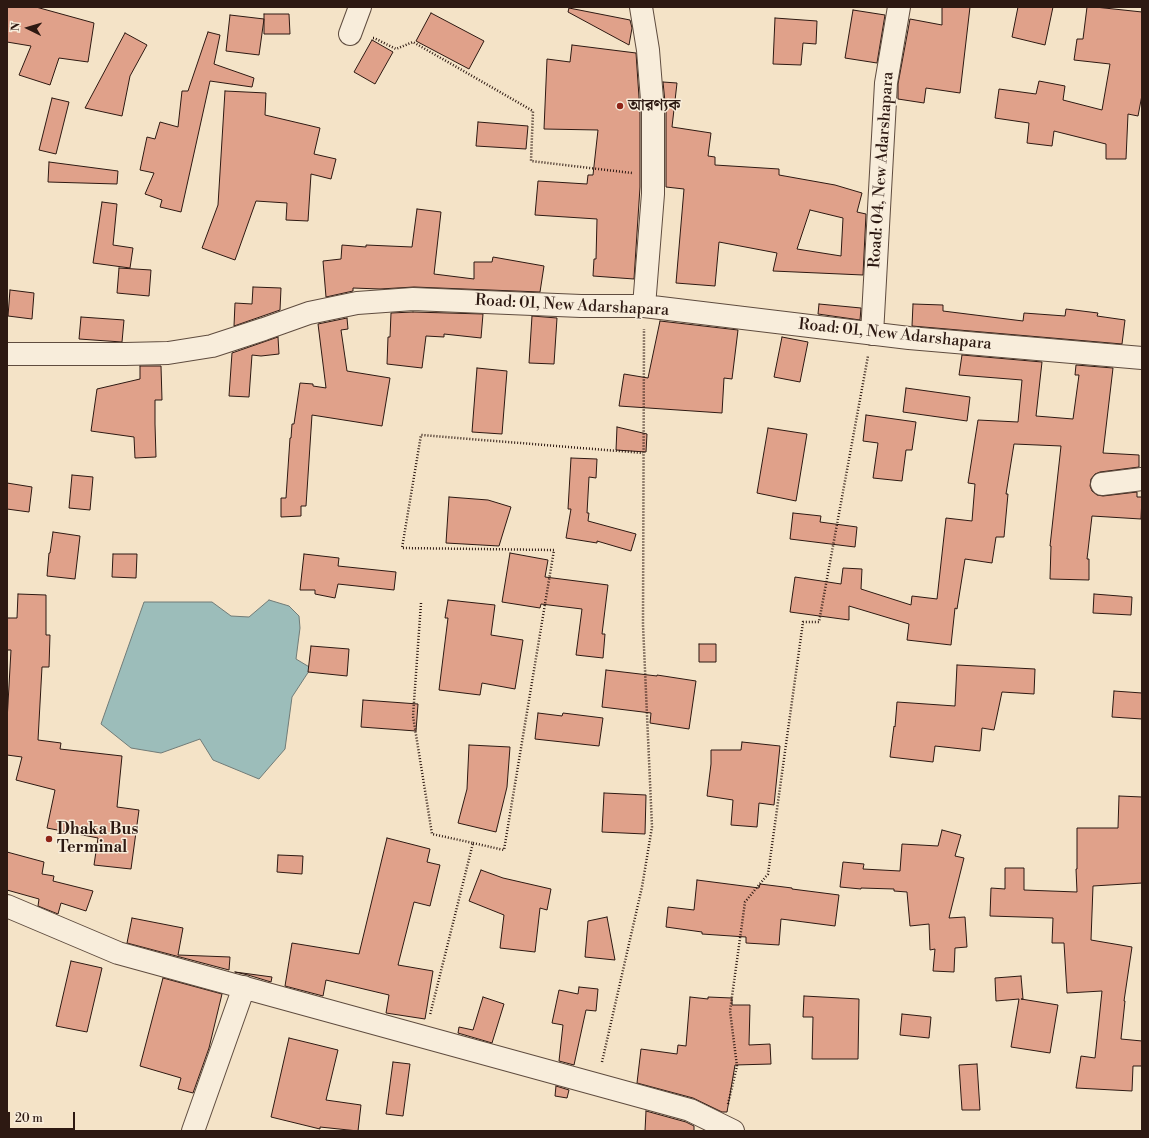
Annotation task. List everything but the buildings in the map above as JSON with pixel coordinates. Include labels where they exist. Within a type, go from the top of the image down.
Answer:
[{"type":"street","points":[[350,34],[360,7]]},
{"type":"street","points":[[641,7],[648,50],[653,112],[653,194],[644,306]]},
{"type":"street","name":"Road: 04, New Adarshapara","points":[[872,334],[886,83],[899,7]]},
{"type":"street","name":"Road: 01, New Adarshapara","points":[[7,354],[168,354],[212,346],[309,313],[357,303],[413,299],[581,306],[644,306],[872,334],[1142,358]]},
{"type":"street","points":[[1102,484],[1142,479]]},
{"type":"street","points":[[7,906],[118,953],[690,1110],[728,1129]]},
{"type":"street","points":[[193,1131],[244,987]]},
{"type":"path","points":[[350,34],[366,42],[374,38],[396,49],[413,42],[533,111],[530,161],[652,176]]},
{"type":"path","points":[[597,1084],[642,887],[652,827],[643,625],[644,306]]},
{"type":"path","points":[[728,1129],[736,1066],[730,1011],[745,902],[768,874],[803,622],[819,622],[872,334]]},
{"type":"path","points":[[421,603],[413,716],[432,834],[474,842],[504,850],[554,550],[402,548],[421,435],[643,453]]},
{"type":"path","points":[[425,1037],[474,842]]},
{"type":"water","points":[[269,600],[289,606],[299,616],[300,628],[296,659],[311,668],[292,697],[285,749],[259,779],[213,760],[200,739],[161,753],[131,748],[101,724],[144,602],[212,602],[231,616],[249,617]]},
{"type":"place","name":"আরণ্যক","points":[[620,106]]},
{"type":"place","name":"Dhaka Bus Terminal","points":[[49,839]]}]
